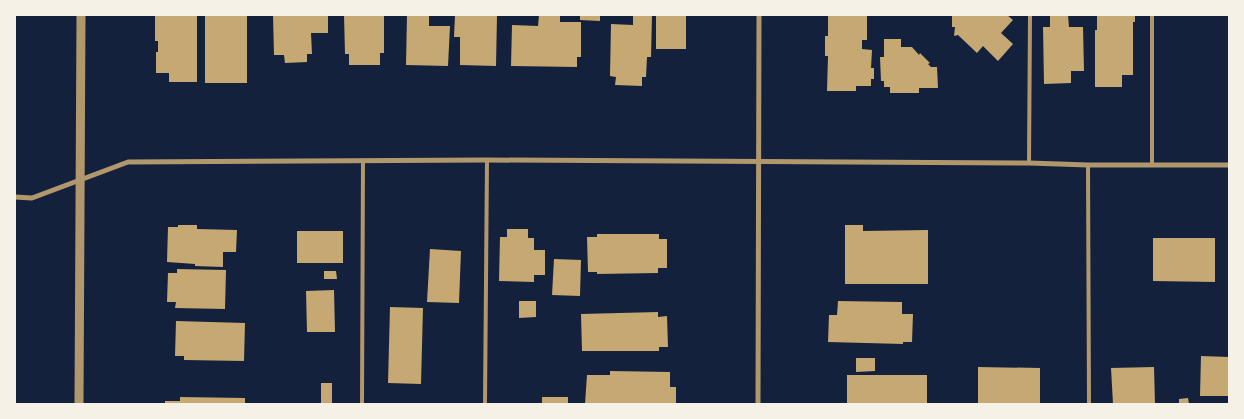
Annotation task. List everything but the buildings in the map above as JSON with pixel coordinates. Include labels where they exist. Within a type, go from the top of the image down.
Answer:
[{"type":"street","points":[[79,404],[81,15]]},
{"type":"street","points":[[758,404],[759,15]]},
{"type":"street","points":[[15,197],[32,198],[128,162],[486,160],[1229,165]]},
{"type":"lane","points":[[1029,163],[1030,15]]},
{"type":"lane","points":[[1152,15],[1152,164]]},
{"type":"lane","points":[[485,404],[486,160]]},
{"type":"lane","points":[[362,404],[363,162]]},
{"type":"lane","points":[[1088,165],[1089,404]]}]
